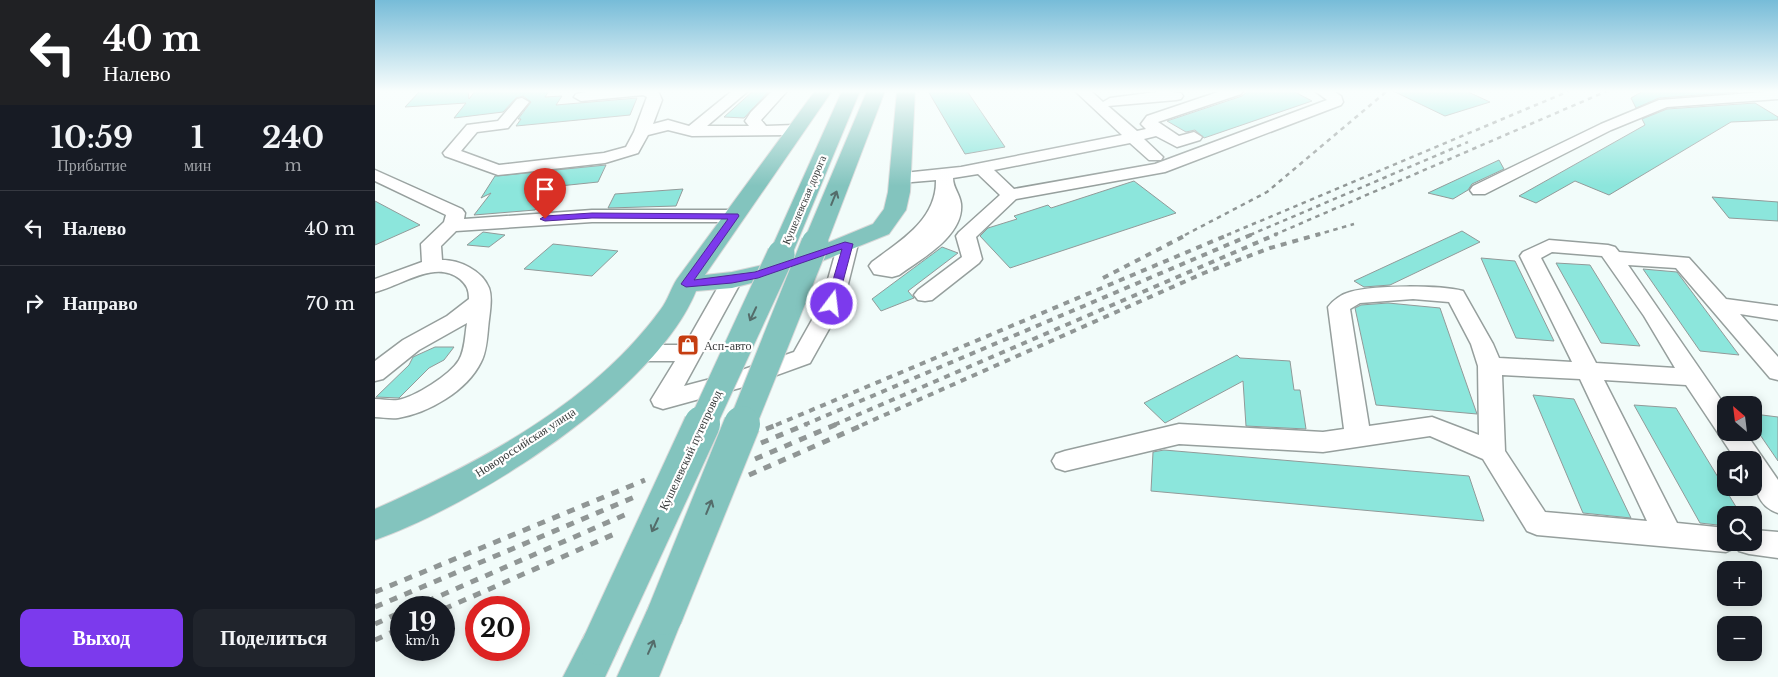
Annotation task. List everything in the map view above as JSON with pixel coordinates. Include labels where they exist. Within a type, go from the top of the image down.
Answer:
[{"type":"main road","points":[[686,284],[801,123]]},
{"type":"main road","name":"Кушелевская дорога","points":[[781,254],[837,123]]},
{"type":"main road","points":[[638,677],[863,123]]},
{"type":"main road","points":[[686,284],[732,280],[786,267],[868,236],[881,229],[895,210],[900,178],[904,123]]},
{"type":"main road","name":"Кушелевский путепровод","points":[[591,662],[781,254]]},
{"type":"main road","name":"Новороссийская улица","points":[[375,525],[411,509],[473,476],[557,424],[599,391],[639,353],[671,316],[686,284]]},
{"type":"main road","name":"Новороссийская улица","points":[[375,513],[466,468],[547,418],[585,389],[614,363],[686,284]]},
{"type":"lane","points":[[505,123],[503,125],[472,128],[451,153],[498,170],[605,158],[632,150],[646,123]]},
{"type":"lane","points":[[692,131],[702,123]]},
{"type":"lane","points":[[754,123],[761,130]]},
{"type":"lane","points":[[1118,123],[1155,157]]},
{"type":"lane","points":[[1150,123],[1149,124],[1177,142],[1194,137]]},
{"type":"lane","points":[[925,295],[972,259],[966,236],[1010,195],[1159,168],[1281,123]]},
{"type":"lane","points":[[1479,190],[1617,123]]},
{"type":"lane","points":[[642,132],[668,125],[692,131],[795,130]]},
{"type":"lane","points":[[900,178],[945,182],[982,168],[1058,146],[1134,137],[1158,130]]},
{"type":"lane","points":[[982,168],[1010,195]]},
{"type":"lane","points":[[378,180],[456,213],[456,219],[451,226],[431,244],[432,266]]},
{"type":"lane","points":[[451,226],[592,216],[735,216]]},
{"type":"lane","points":[[732,280],[692,353],[663,400],[739,380],[802,357],[832,304],[848,244]]},
{"type":"lane","points":[[1668,535],[1530,256],[1549,246],[1608,251],[1653,314],[1717,413]]},
{"type":"lane","points":[[1613,258],[1682,262],[1778,372]]},
{"type":"lane","points":[[375,286],[432,266],[455,268],[470,278],[479,288],[480,301],[472,361],[456,379],[423,399],[399,409],[375,408]]},
{"type":"lane","points":[[1358,437],[1339,307],[1355,297],[1413,293],[1456,296],[1482,344],[1490,366],[1492,452],[1537,524],[1717,539]]},
{"type":"lane","points":[[375,373],[411,345],[455,321],[480,301]]},
{"type":"lane","points":[[1720,305],[1778,313]]},
{"type":"lane","points":[[639,353],[692,353]]},
{"type":"lane","points":[[1490,366],[1693,377]]},
{"type":"lane","points":[[1065,461],[1179,434],[1323,442],[1432,426],[1492,452]]},
{"type":"lane","points":[[1762,478],[1778,502]]},
{"type":"lane","points":[[1762,543],[1778,545]]},
{"type":"building","points":[[518,123],[551,123],[516,126]]},
{"type":"building","points":[[947,123],[988,123],[1005,147],[965,154]]},
{"type":"building","points":[[1170,123],[1249,123],[1204,138],[1195,130],[1186,132]]},
{"type":"building","points":[[1644,123],[1730,123],[1609,195],[1575,181],[1536,203],[1519,196],[1645,125]]},
{"type":"building","points":[[1499,160],[1504,169],[1472,184],[1468,190],[1453,199],[1428,193]]},
{"type":"building","points":[[606,165],[598,182],[550,187],[535,210],[474,215],[491,193],[481,198],[495,176]]},
{"type":"building","points":[[1134,181],[1176,213],[1010,268],[980,236],[988,228],[1017,219],[1014,216],[1048,205],[1051,208]]},
{"type":"building","points":[[683,189],[676,206],[608,208],[615,194]]},
{"type":"building","points":[[1712,197],[1778,202],[1778,221],[1729,218]]},
{"type":"building","points":[[375,201],[420,225],[375,245]]},
{"type":"building","points":[[1462,231],[1480,242],[1390,285],[1364,287],[1354,281]]},
{"type":"building","points":[[483,232],[505,235],[489,247],[467,245]]},
{"type":"building","points":[[553,244],[618,251],[592,276],[524,269]]},
{"type":"building","points":[[942,247],[958,253],[908,291],[914,298],[881,311],[872,299]]},
{"type":"building","points":[[1481,258],[1515,261],[1554,341],[1516,338]]},
{"type":"building","points":[[1556,263],[1590,265],[1640,346],[1601,343]]},
{"type":"building","points":[[1643,269],[1677,272],[1739,355],[1700,351]]},
{"type":"building","points":[[1388,303],[1440,308],[1477,414],[1376,405],[1355,308],[1361,305]]},
{"type":"building","points":[[435,347],[454,347],[444,360],[429,368],[399,398],[376,397],[409,365],[413,357]]},
{"type":"building","points":[[1237,355],[1240,358],[1290,361],[1294,390],[1300,390],[1306,429],[1246,426],[1243,381],[1165,423],[1144,403]]},
{"type":"building","points":[[1533,395],[1574,399],[1631,518],[1583,513]]},
{"type":"building","points":[[1634,405],[1676,408],[1717,475],[1717,496],[1729,496],[1736,506],[1717,506],[1717,525],[1700,523]]},
{"type":"building","points":[[1763,415],[1778,417],[1778,461],[1763,439]]},
{"type":"building","points":[[1164,450],[1469,476],[1484,521],[1151,491],[1153,452]]},
{"type":"railway","points":[[1185,235],[1267,192],[1349,123]]},
{"type":"railway","points":[[1227,235],[1494,123]]},
{"type":"railway","points":[[1274,235],[1534,123]]},
{"type":"railway","points":[[1250,235],[1468,142]]},
{"type":"railway","points":[[1316,235],[1354,224]]},
{"type":"railway","points":[[1103,278],[1188,234]]},
{"type":"railway","points":[[776,425],[1230,234]]},
{"type":"railway","points":[[804,425],[1253,234]]},
{"type":"railway","points":[[834,425],[1277,234]]},
{"type":"railway","points":[[862,425],[1204,273],[1270,248],[1320,234]]},
{"type":"railway","points":[[766,429],[779,424]]},
{"type":"railway","points":[[761,443],[807,424]]},
{"type":"railway","points":[[755,459],[837,424]]},
{"type":"railway","points":[[749,475],[865,424]]},
{"type":"railway","points":[[375,592],[645,480]]},
{"type":"railway","points":[[375,607],[637,496]]},
{"type":"railway","points":[[439,596],[629,513]]},
{"type":"railway","points":[[455,604],[619,532]]},
{"type":"railway","points":[[375,624],[390,617]]},
{"type":"railway","points":[[375,640],[390,633]]},
{"type":"place","name":"Асп-авто","points":[[688,345]]},
{"type":"route","points":[[545,219],[592,216],[735,216],[686,284],[732,280],[758,275],[786,267],[848,244],[832,304]]}]
